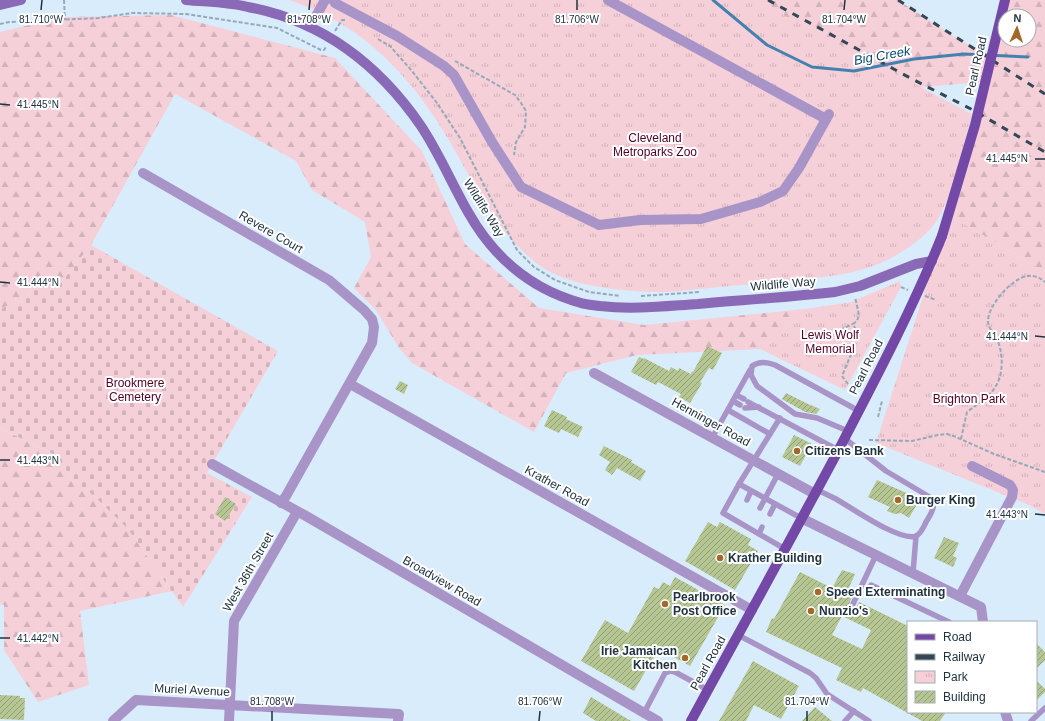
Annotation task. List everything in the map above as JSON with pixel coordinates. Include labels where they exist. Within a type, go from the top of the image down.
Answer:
[{"type":"main road","name":"Pearl Road","points":[[691,721],[877,377],[932,261],[942,236],[975,125],[1005,0]]},
{"type":"street","points":[[0,5],[21,0]]},
{"type":"street","name":"Wildlife Way","points":[[186,0],[249,7],[286,17],[331,38],[353,53],[377,74],[402,100],[422,128],[481,234],[499,256],[523,276],[552,293],[582,304],[618,308],[656,307],[790,297],[860,286],[916,264],[932,261]]},
{"type":"street","points":[[310,27],[325,0]]},
{"type":"street","points":[[333,0],[397,36],[444,66],[454,75],[492,142],[521,187],[599,225],[640,220],[701,219],[760,202],[783,191],[800,168],[827,116],[608,0]]},
{"type":"street","name":"Revere Court","points":[[143,173],[329,280],[364,310],[372,319],[374,327],[372,343],[350,384]]},
{"type":"street","name":"Henninger Road","points":[[594,373],[778,474],[816,492]]},
{"type":"street","points":[[281,503],[350,384]]},
{"type":"street","name":"Krather Road","points":[[350,384],[752,610]]},
{"type":"street","name":"Broadview Road","points":[[212,464],[658,721]]},
{"type":"street","points":[[960,596],[1012,497],[1013,490],[1010,485],[972,466]]},
{"type":"street","name":"West 36th Street","points":[[229,721],[234,621],[297,512]]},
{"type":"street","points":[[802,518],[981,607],[984,621]]},
{"type":"street","name":"Muriel Avenue","points":[[113,721],[136,700],[399,717]]},
{"type":"lane","points":[[712,438],[752,366],[757,362],[765,362],[775,365],[859,411]]},
{"type":"lane","points":[[752,366],[750,375],[757,386],[795,414],[817,418],[846,434],[886,472],[933,499],[934,504],[933,510],[921,532],[916,536],[908,537],[889,530],[837,499],[816,492]]},
{"type":"lane","points":[[736,395],[838,450]]},
{"type":"lane","points":[[733,401],[742,407],[760,407]]},
{"type":"lane","points":[[728,410],[770,434]]},
{"type":"lane","points":[[780,418],[722,513],[785,549]]},
{"type":"lane","points":[[760,508],[778,474]]},
{"type":"lane","points":[[739,484],[751,492],[802,518]]},
{"type":"lane","points":[[747,500],[751,492]]},
{"type":"lane","points":[[770,514],[774,504]]},
{"type":"lane","points":[[736,521],[739,515]]},
{"type":"lane","points":[[749,528],[753,522]]},
{"type":"lane","points":[[759,534],[762,527]]},
{"type":"lane","points":[[913,573],[916,536]]},
{"type":"lane","points":[[853,604],[876,556]]},
{"type":"lane","points":[[871,585],[947,621]]},
{"type":"lane","points":[[738,636],[810,672],[827,694],[869,721]]},
{"type":"lane","points":[[644,712],[666,673],[671,671],[708,690]]},
{"type":"lane","points":[[1031,721],[1045,708]]},
{"type":"lane","points":[[845,721],[854,711]]},
{"type":"path","points":[[64,0],[65,20]]},
{"type":"path","points":[[0,24],[9,22],[99,18],[132,13],[186,14],[277,28],[321,50],[324,50],[327,46]]},
{"type":"path","points":[[514,155],[516,142],[525,127],[525,121]]},
{"type":"path","points":[[961,439],[967,412],[992,393],[1001,372],[1000,350],[988,322],[990,312],[995,302],[1007,288],[1022,278],[1034,276],[1045,282]]},
{"type":"path","points":[[836,332],[857,321],[859,314],[856,305]]},
{"type":"path","points":[[848,384],[842,376],[857,340],[856,330],[853,324]]},
{"type":"path","points":[[878,417],[882,401]]},
{"type":"path","points":[[869,440],[912,441],[947,434],[994,454],[1045,472]]},
{"type":"green space","name":"Cleveland Metroparks Zoo","points":[[289,0],[755,0],[972,114],[957,172],[941,214],[934,225],[921,238],[884,262],[865,269],[825,277],[676,291],[636,291],[594,286],[565,278],[545,269],[523,251],[509,236],[484,202],[431,112],[405,78],[390,63],[359,35],[315,10]]},
{"type":"green space","points":[[713,0],[898,0],[961,41],[991,55],[997,31],[997,48],[1037,48],[1037,8],[1003,8],[1005,0],[1045,0],[1045,272],[949,215],[985,82],[858,92]]},
{"type":"green space","points":[[171,15],[335,58],[422,151],[465,244],[539,308],[644,325],[813,308],[760,349],[637,355],[566,373],[534,432],[412,363],[399,348],[376,310],[354,288],[371,257],[365,222],[312,190],[296,161],[175,94],[91,245],[56,289],[38,279],[27,297],[0,309],[0,32],[64,17]]},
{"type":"green space","name":"Brighton Park","points":[[949,215],[1045,272],[1045,514],[1029,505],[876,443]]},
{"type":"green space","name":"Brookmere Cemetery","points":[[91,245],[278,351],[207,473],[252,497],[183,607],[128,529],[93,495],[77,485],[55,455],[0,428],[0,309],[18,301],[20,297],[27,297],[38,279],[56,289]]},
{"type":"green space","name":"Lewis Wolf Memorial","points":[[900,281],[901,287],[845,390],[760,349],[813,308],[851,302]]},
{"type":"green space","points":[[0,428],[55,455],[77,485],[93,495],[128,529],[172,591],[80,611],[89,685],[38,702],[4,650],[4,605],[0,604]]},
{"type":"building","points":[[707,346],[722,353],[713,370],[709,368],[700,382],[702,383],[690,403],[679,397],[681,394],[658,382],[656,385],[631,372],[639,357],[644,358],[669,371],[671,367],[678,371],[679,368],[691,374]]},
{"type":"building","points":[[400,381],[408,385],[404,394],[395,389]]},
{"type":"building","points":[[786,393],[820,409],[816,414],[805,412],[782,399]]},
{"type":"building","points":[[552,410],[583,427],[578,437],[561,429],[559,433],[544,426]]},
{"type":"building","name":"Citizens Bank","points":[[794,435],[812,444],[800,466],[782,457]]},
{"type":"building","points":[[604,446],[632,460],[631,462],[646,471],[640,481],[617,468],[612,475],[605,470],[610,462],[599,455]]},
{"type":"building","points":[[877,480],[920,499],[909,518],[901,513],[895,514],[887,511],[890,507],[868,497]]},
{"type":"building","points":[[225,497],[236,504],[225,521],[215,514]]},
{"type":"building","name":"Krather Building","points":[[708,522],[717,527],[720,522],[751,539],[748,545],[758,551],[735,590],[685,561]]},
{"type":"building","points":[[944,537],[959,543],[953,556],[957,558],[953,567],[934,558]]},
{"type":"building","points":[[842,570],[855,574],[846,594],[852,597],[849,604],[851,608],[856,607],[859,602],[907,626],[907,713],[863,688],[861,692],[836,680],[842,668],[766,632],[772,618],[774,619],[800,572],[832,588]],"holes":[[[842,616],[871,630],[862,649],[832,635]]]},
{"type":"building","points":[[675,577],[725,605],[690,666],[674,657],[675,654],[660,646],[634,691],[581,661],[605,620],[628,633],[654,587],[659,589],[663,582],[670,586]]},
{"type":"building","points":[[1037,644],[1045,652],[1045,660],[1037,668]]},
{"type":"building","points":[[753,661],[799,686],[781,719],[754,705],[746,721],[719,721]]},
{"type":"building","points":[[1037,681],[1045,689],[1045,692],[1037,700]]},
{"type":"building","points":[[0,695],[20,696],[20,698],[25,698],[24,720],[0,719]]},
{"type":"building","points":[[591,697],[631,721],[596,721],[583,713]]},
{"type":"building","points":[[815,707],[832,721],[802,721]]},
{"type":"building","points":[[908,713],[945,713],[940,721],[922,721]]},
{"type":"waterway","name":"Big Creek","points":[[713,0],[767,45],[812,67],[854,71],[914,59],[964,54],[1028,57]]},
{"type":"railway","points":[[768,0],[912,79],[971,109],[1045,152]]},
{"type":"railway","points":[[898,0],[1045,94]]},
{"type":"place","name":"Citizens Bank","points":[[797,451]]},
{"type":"place","name":"Burger King","points":[[898,500]]},
{"type":"place","name":"Krather Building","points":[[720,558]]},
{"type":"place","name":"Speed Exterminating","points":[[818,592]]},
{"type":"place","name":"Pearlbrook Post Office","points":[[665,604]]},
{"type":"place","name":"Nunzio's","points":[[811,611]]},
{"type":"place","name":"Irie Jamaican Kitchen","points":[[685,658]]}]
